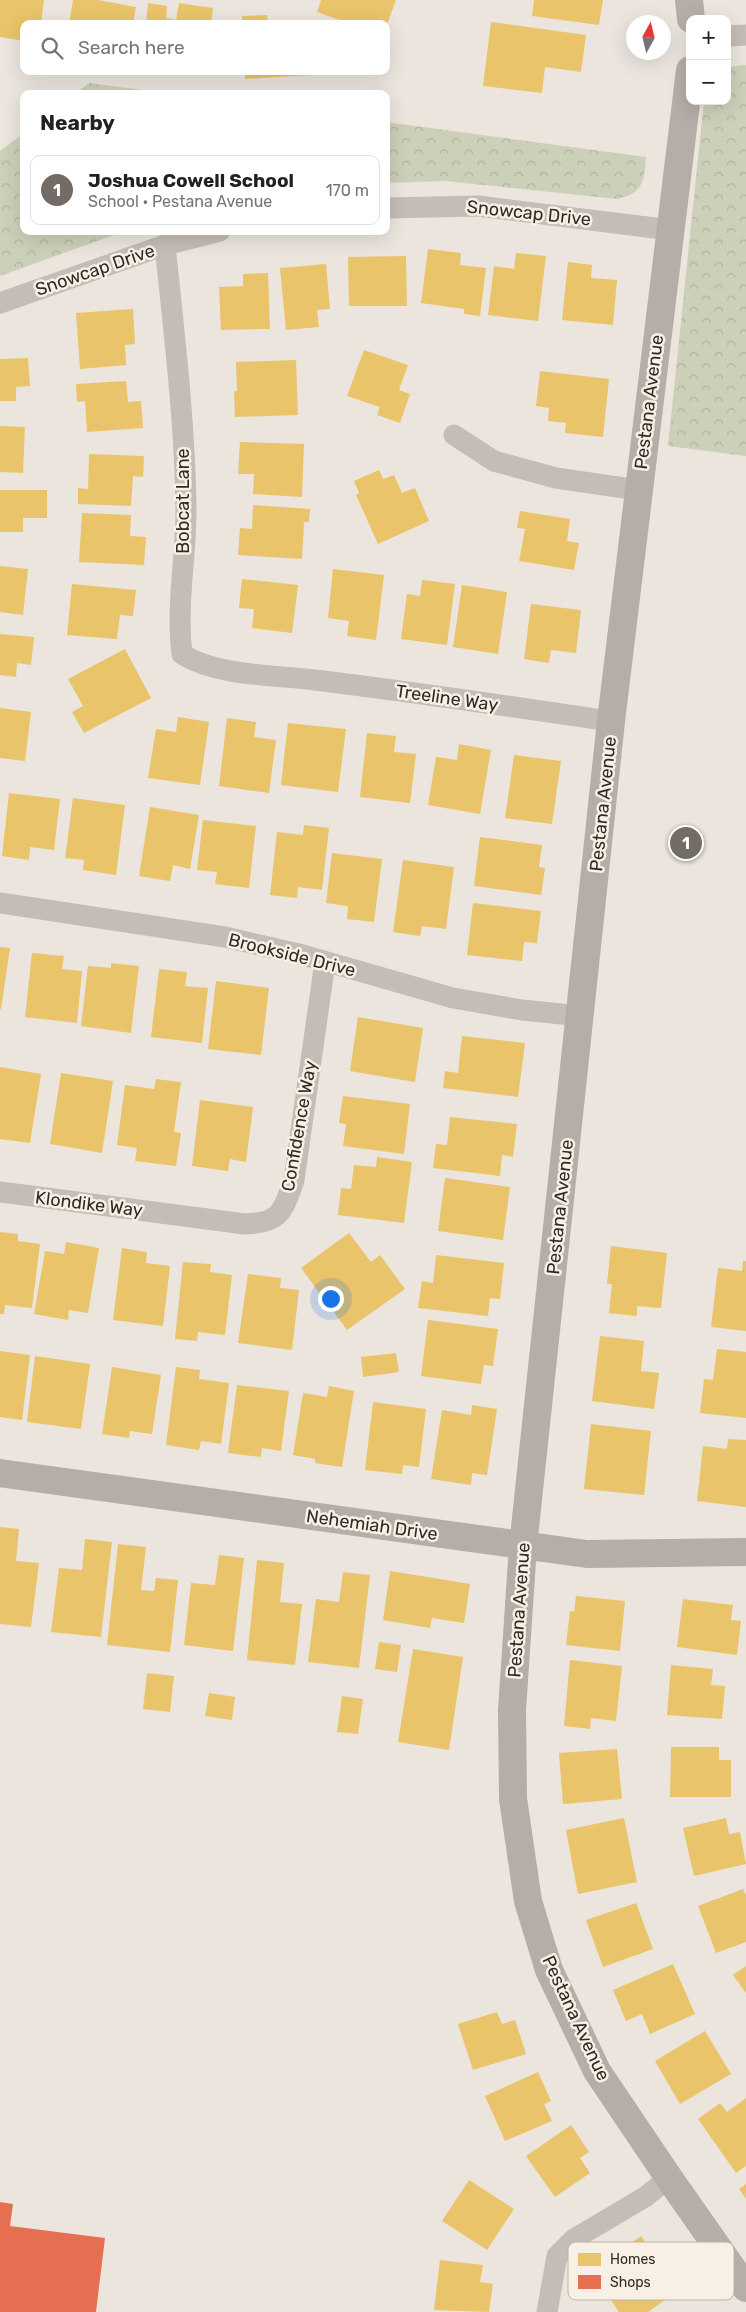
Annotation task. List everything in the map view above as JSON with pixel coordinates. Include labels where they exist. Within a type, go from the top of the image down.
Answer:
[{"type":"street","points":[[689,0],[691,15]]},
{"type":"street","points":[[731,36],[746,35]]},
{"type":"street","name":"Pestana Avenue","points":[[686,104],[611,720],[581,1016],[523,1546],[512,1710],[513,1799],[528,1901],[549,1970],[597,2070],[714,2242]]},
{"type":"street","name":"Snowcap Drive","points":[[390,208],[478,206],[671,230]]},
{"type":"street","name":"Snowcap Drive","points":[[0,303],[165,245],[204,235]]},
{"type":"street","name":"Bobcat Lane","points":[[165,245],[182,415],[186,511],[179,631],[182,654],[195,662],[238,671],[282,676]]},
{"type":"street","points":[[454,435],[494,461],[556,478],[638,490]]},
{"type":"street","name":"Treeline Way","points":[[282,676],[611,720]]},
{"type":"street","name":"Brookside Drive","points":[[0,904],[225,937],[325,962],[453,998],[522,1010],[581,1016]]},
{"type":"street","name":"Confidence Way","points":[[178,1215],[252,1224],[274,1219],[283,1212],[294,1180],[325,962]]},
{"type":"street","name":"Klondike Way","points":[[0,1192],[178,1215]]},
{"type":"street","name":"Nehemiah Drive","points":[[0,1473],[586,1554],[746,1552]]},
{"type":"street","points":[[571,2242],[645,2197],[669,2178]]},
{"type":"street","points":[[547,2312],[558,2256],[568,2245]]},
{"type":"street","name":"Pestana Avenue","points":[[734,2271],[746,2288]]},
{"type":"green space","points":[[746,65],[746,456],[668,446],[704,105],[731,105],[731,67]]},
{"type":"green space","points":[[89,83],[142,90],[80,90]]},
{"type":"green space","points":[[390,123],[646,157],[641,185],[633,193],[617,199],[445,181],[390,183]]},
{"type":"green space","points":[[20,136],[20,235],[114,235],[0,276],[0,151]]},
{"type":"building: Homes","points":[[0,0],[44,0],[42,20],[20,20],[20,40],[0,37]]},
{"type":"building: Homes","points":[[73,0],[98,0],[136,7],[134,20],[70,20]]},
{"type":"building: Homes","points":[[321,0],[396,0],[388,20],[340,20],[317,12]]},
{"type":"building: Homes","points":[[534,0],[603,0],[599,25],[532,16]]},
{"type":"building: Homes","points":[[148,3],[167,6],[166,18],[176,20],[146,20]]},
{"type":"building: Homes","points":[[179,3],[213,8],[212,20],[176,20]]},
{"type":"building: Homes","points":[[267,15],[268,20],[242,20],[242,16]]},
{"type":"building: Homes","points":[[491,22],[586,35],[581,72],[545,67],[542,93],[483,86]]},
{"type":"building: Homes","points":[[245,75],[310,75],[245,79]]},
{"type":"building: Homes","points":[[428,249],[461,253],[460,265],[486,268],[480,316],[464,314],[464,309],[421,303]]},
{"type":"building: Homes","points":[[516,253],[546,256],[538,321],[488,315],[494,266],[514,269]]},
{"type":"building: Homes","points":[[406,256],[407,306],[349,306],[348,257]]},
{"type":"building: Homes","points":[[568,262],[592,265],[591,278],[617,280],[613,325],[562,320]]},
{"type":"building: Homes","points":[[326,264],[330,309],[317,310],[319,327],[286,330],[280,268]]},
{"type":"building: Homes","points":[[268,273],[270,329],[221,330],[219,287],[243,286],[243,274]]},
{"type":"building: Homes","points":[[133,309],[135,344],[125,345],[126,365],[80,369],[76,313]]},
{"type":"building: Homes","points":[[364,350],[408,365],[399,390],[410,394],[400,423],[377,415],[380,407],[347,396]]},
{"type":"building: Homes","points":[[28,358],[30,386],[16,387],[16,401],[0,401],[0,359]]},
{"type":"building: Homes","points":[[296,360],[298,415],[235,417],[234,391],[237,391],[236,362]]},
{"type":"building: Homes","points":[[540,371],[609,379],[603,437],[565,433],[566,423],[548,421],[549,408],[536,406]]},
{"type":"building: Homes","points":[[126,381],[128,402],[141,401],[143,428],[87,432],[85,401],[77,402],[76,384]]},
{"type":"building: Homes","points":[[0,426],[25,427],[23,473],[0,472]]},
{"type":"building: Homes","points":[[240,442],[304,444],[302,497],[253,494],[254,474],[238,474]]},
{"type":"building: Homes","points":[[89,454],[144,456],[143,477],[133,476],[131,506],[78,504],[78,488],[88,489]]},
{"type":"building: Homes","points":[[379,470],[383,479],[394,475],[402,493],[415,488],[429,521],[378,544],[356,495],[359,493],[354,481]]},
{"type":"building: Homes","points":[[0,490],[47,490],[47,518],[23,518],[23,532],[0,532]]},
{"type":"building: Homes","points":[[253,505],[310,509],[309,522],[304,522],[302,559],[238,555],[240,528],[252,529]]},
{"type":"building: Homes","points":[[520,511],[570,519],[567,541],[579,543],[574,570],[519,561],[525,529],[517,528]]},
{"type":"building: Homes","points":[[82,513],[131,515],[130,536],[146,537],[144,565],[79,562]]},
{"type":"building: Homes","points":[[0,566],[28,569],[23,615],[0,612]]},
{"type":"building: Homes","points":[[333,569],[384,575],[376,640],[347,636],[349,621],[328,618]]},
{"type":"building: Homes","points":[[242,579],[298,585],[292,633],[252,628],[254,609],[239,608]]},
{"type":"building: Homes","points":[[422,580],[455,584],[447,645],[401,639],[407,594],[420,596]]},
{"type":"building: Homes","points":[[72,584],[136,590],[133,616],[120,615],[117,639],[67,635]]},
{"type":"building: Homes","points":[[462,585],[507,592],[498,654],[453,647]]},
{"type":"building: Homes","points":[[531,604],[581,610],[576,653],[551,650],[549,663],[524,659]]},
{"type":"building: Homes","points":[[0,634],[34,637],[31,665],[17,663],[16,677],[0,675]]},
{"type":"building: Homes","points":[[125,649],[151,698],[84,733],[72,712],[83,706],[68,679]]},
{"type":"building: Homes","points":[[0,708],[31,712],[25,761],[0,758]]},
{"type":"building: Homes","points":[[178,717],[209,722],[200,785],[148,778],[156,729],[176,732]]},
{"type":"building: Homes","points":[[227,718],[256,722],[254,737],[276,740],[269,793],[219,786]]},
{"type":"building: Homes","points":[[288,723],[346,729],[338,792],[281,785]]},
{"type":"building: Homes","points":[[367,733],[396,736],[394,752],[416,754],[410,803],[360,797]]},
{"type":"building: Homes","points":[[459,744],[491,750],[480,814],[428,805],[436,757],[457,760]]},
{"type":"building: Homes","points":[[514,755],[561,761],[552,824],[505,818]]},
{"type":"building: Homes","points":[[9,793],[60,799],[54,850],[30,847],[29,860],[2,856]]},
{"type":"building: Homes","points":[[73,798],[125,805],[116,875],[83,870],[84,860],[65,858]]},
{"type":"building: Homes","points":[[150,807],[199,815],[190,869],[173,865],[170,881],[139,876]]},
{"type":"building: Homes","points":[[203,820],[256,826],[249,888],[215,884],[217,872],[197,870]]},
{"type":"building: Homes","points":[[304,825],[329,828],[322,890],[298,887],[297,898],[270,895],[277,832],[303,835]]},
{"type":"building: Homes","points":[[480,837],[542,845],[539,867],[545,868],[541,895],[474,886]]},
{"type":"building: Homes","points":[[332,853],[382,859],[374,922],[347,919],[348,906],[326,903]]},
{"type":"building: Homes","points":[[403,860],[454,867],[446,929],[422,926],[420,936],[393,932]]},
{"type":"building: Homes","points":[[473,903],[541,911],[537,943],[524,942],[522,961],[467,955]]},
{"type":"building: Homes","points":[[0,947],[10,948],[1,1009],[0,1009]]},
{"type":"building: Homes","points":[[32,953],[64,956],[62,969],[82,971],[77,1023],[25,1017]]},
{"type":"building: Homes","points":[[111,963],[139,966],[131,1033],[81,1026],[88,966],[111,968]]},
{"type":"building: Homes","points":[[159,969],[187,972],[185,986],[208,988],[202,1043],[151,1037]]},
{"type":"building: Homes","points":[[216,981],[269,988],[261,1055],[208,1049]]},
{"type":"building: Homes","points":[[358,1017],[423,1028],[415,1082],[350,1071]]},
{"type":"building: Homes","points":[[462,1036],[525,1043],[518,1097],[443,1088],[445,1071],[458,1073]]},
{"type":"building: Homes","points":[[0,1067],[41,1074],[30,1143],[0,1139]]},
{"type":"building: Homes","points":[[61,1073],[113,1081],[102,1153],[50,1144]]},
{"type":"building: Homes","points":[[156,1079],[181,1082],[174,1132],[181,1133],[176,1166],[135,1161],[137,1148],[117,1145],[125,1085],[154,1089]]},
{"type":"building: Homes","points":[[343,1096],[410,1104],[404,1154],[343,1146],[346,1124],[339,1123]]},
{"type":"building: Homes","points":[[200,1100],[253,1107],[246,1162],[230,1159],[228,1171],[192,1166]]},
{"type":"building: Homes","points":[[450,1117],[517,1124],[513,1157],[502,1155],[500,1176],[433,1168],[436,1144],[447,1145]]},
{"type":"building: Homes","points":[[377,1157],[412,1162],[404,1223],[338,1215],[341,1188],[351,1189],[354,1165],[376,1167]]},
{"type":"building: Homes","points":[[445,1178],[510,1187],[503,1240],[438,1231]]},
{"type":"building: Homes","points":[[0,1232],[18,1234],[18,1241],[40,1244],[32,1308],[5,1305],[4,1314],[0,1314]]},
{"type":"building: Homes","points":[[349,1233],[371,1262],[380,1255],[405,1289],[347,1330],[301,1268]]},
{"type":"building: Homes","points":[[66,1242],[99,1248],[88,1313],[69,1310],[68,1320],[34,1314],[45,1251],[64,1254]]},
{"type":"building: Homes","points":[[611,1246],[667,1253],[661,1308],[637,1306],[637,1316],[609,1313],[612,1284],[607,1284]]},
{"type":"building: Homes","points":[[122,1248],[147,1252],[146,1263],[170,1266],[163,1326],[113,1320]]},
{"type":"building: Homes","points":[[436,1255],[504,1263],[500,1299],[490,1298],[488,1316],[418,1308],[422,1281],[433,1283]]},
{"type":"building: Homes","points":[[743,1261],[746,1261],[746,1331],[711,1327],[718,1268],[742,1271]]},
{"type":"building: Homes","points":[[183,1262],[211,1264],[210,1272],[232,1275],[225,1335],[198,1332],[197,1341],[175,1339]]},
{"type":"building: Homes","points":[[248,1274],[281,1278],[280,1288],[299,1290],[292,1350],[238,1343]]},
{"type":"building: Homes","points":[[428,1320],[498,1329],[493,1366],[484,1365],[481,1384],[421,1376]]},
{"type":"building: Homes","points":[[600,1336],[644,1341],[641,1371],[659,1373],[654,1409],[592,1401]]},
{"type":"building: Homes","points":[[717,1349],[746,1352],[746,1418],[700,1413],[704,1379],[713,1380]]},
{"type":"building: Homes","points":[[0,1351],[30,1355],[22,1420],[0,1417]]},
{"type":"building: Homes","points":[[396,1353],[399,1372],[363,1377],[361,1357]]},
{"type":"building: Homes","points":[[35,1356],[90,1364],[81,1429],[27,1422]]},
{"type":"building: Homes","points":[[112,1367],[161,1375],[152,1434],[130,1431],[129,1438],[102,1434]]},
{"type":"building: Homes","points":[[176,1367],[200,1370],[199,1379],[229,1383],[221,1444],[201,1441],[199,1450],[166,1445]]},
{"type":"building: Homes","points":[[237,1385],[289,1391],[281,1451],[262,1448],[261,1457],[228,1453]]},
{"type":"building: Homes","points":[[329,1386],[354,1391],[342,1467],[315,1463],[315,1459],[293,1455],[303,1393],[327,1397]]},
{"type":"building: Homes","points":[[373,1402],[426,1409],[419,1467],[403,1465],[402,1474],[365,1470]]},
{"type":"building: Homes","points":[[472,1405],[497,1409],[487,1475],[472,1473],[471,1485],[431,1479],[442,1410],[471,1415]]},
{"type":"building: Homes","points":[[591,1424],[651,1431],[644,1495],[584,1489]]},
{"type":"building: Homes","points":[[728,1439],[746,1440],[746,1507],[697,1501],[703,1446],[727,1449]]},
{"type":"building: Homes","points":[[0,1527],[19,1529],[16,1561],[39,1563],[31,1627],[0,1624]]},
{"type":"building: Homes","points":[[85,1539],[112,1542],[101,1637],[51,1632],[59,1568],[82,1570]]},
{"type":"building: Homes","points":[[118,1544],[146,1547],[141,1590],[154,1591],[156,1578],[178,1580],[170,1652],[107,1645]]},
{"type":"building: Homes","points":[[219,1555],[244,1558],[233,1651],[184,1645],[191,1583],[215,1585]]},
{"type":"building: Homes","points":[[257,1560],[284,1563],[280,1602],[302,1604],[295,1665],[247,1660]]},
{"type":"building: Homes","points":[[390,1571],[470,1584],[464,1623],[432,1618],[430,1628],[383,1620]]},
{"type":"building: Homes","points":[[343,1572],[370,1575],[359,1668],[308,1662],[316,1599],[339,1602]]},
{"type":"building: Homes","points":[[576,1596],[625,1601],[620,1651],[566,1645],[570,1611],[574,1612]]},
{"type":"building: Homes","points":[[683,1599],[733,1605],[731,1620],[741,1621],[737,1655],[677,1647]]},
{"type":"building: Homes","points":[[379,1642],[401,1645],[397,1672],[375,1669]]},
{"type":"building: Homes","points":[[413,1649],[463,1657],[449,1750],[398,1742]]},
{"type":"building: Homes","points":[[570,1660],[622,1666],[616,1721],[591,1718],[590,1729],[564,1726]]},
{"type":"building: Homes","points":[[671,1665],[713,1669],[711,1685],[725,1686],[722,1719],[667,1715]]},
{"type":"building: Homes","points":[[147,1673],[174,1676],[170,1712],[143,1709]]},
{"type":"building: Homes","points":[[209,1693],[235,1697],[232,1720],[205,1716]]},
{"type":"building: Homes","points":[[342,1696],[363,1699],[358,1734],[337,1732]]},
{"type":"building: Homes","points":[[671,1747],[719,1747],[719,1760],[731,1760],[731,1797],[670,1797]]},
{"type":"building: Homes","points":[[617,1749],[622,1799],[563,1804],[559,1753]]},
{"type":"building: Homes","points":[[624,1818],[637,1882],[578,1894],[566,1830]]},
{"type":"building: Homes","points":[[726,1818],[729,1834],[740,1832],[746,1864],[694,1876],[683,1828]]},
{"type":"building: Homes","points":[[743,1889],[746,1895],[746,1942],[716,1953],[698,1906]]},
{"type":"building: Homes","points":[[636,1903],[653,1949],[603,1967],[586,1920]]},
{"type":"building: Homes","points":[[673,1964],[695,2014],[650,2034],[642,2014],[626,2021],[613,1990]]},
{"type":"building: Homes","points":[[746,1966],[746,1993],[733,1975]]},
{"type":"building: Homes","points":[[497,2012],[502,2024],[515,2020],[526,2054],[473,2070],[458,2024]]},
{"type":"building: Homes","points":[[705,2031],[731,2074],[680,2104],[655,2061]]},
{"type":"building: Homes","points":[[538,2072],[551,2101],[544,2104],[552,2121],[505,2141],[485,2096]]},
{"type":"building: Homes","points":[[746,2098],[746,2166],[736,2173],[698,2119],[720,2103],[727,2112]]},
{"type":"building: Homes","points":[[571,2125],[589,2152],[580,2158],[590,2173],[555,2197],[526,2156]]},
{"type":"building: Homes","points":[[469,2180],[514,2209],[487,2250],[442,2221]]},
{"type":"building: Homes","points":[[746,2184],[746,2199],[739,2189]]},
{"type":"building: Homes","points":[[641,2236],[645,2242],[633,2242]]},
{"type":"building: Homes","points":[[440,2260],[483,2265],[480,2282],[493,2284],[489,2312],[434,2310]]},
{"type":"building: Homes","points":[[611,2300],[665,2300],[648,2312],[619,2312]]},
{"type":"building: Shops","points":[[0,2202],[13,2204],[10,2226],[105,2238],[96,2312],[0,2312]]},
{"type":"place","name":"Joshua Cowell School","points":[[686,843]]}]
